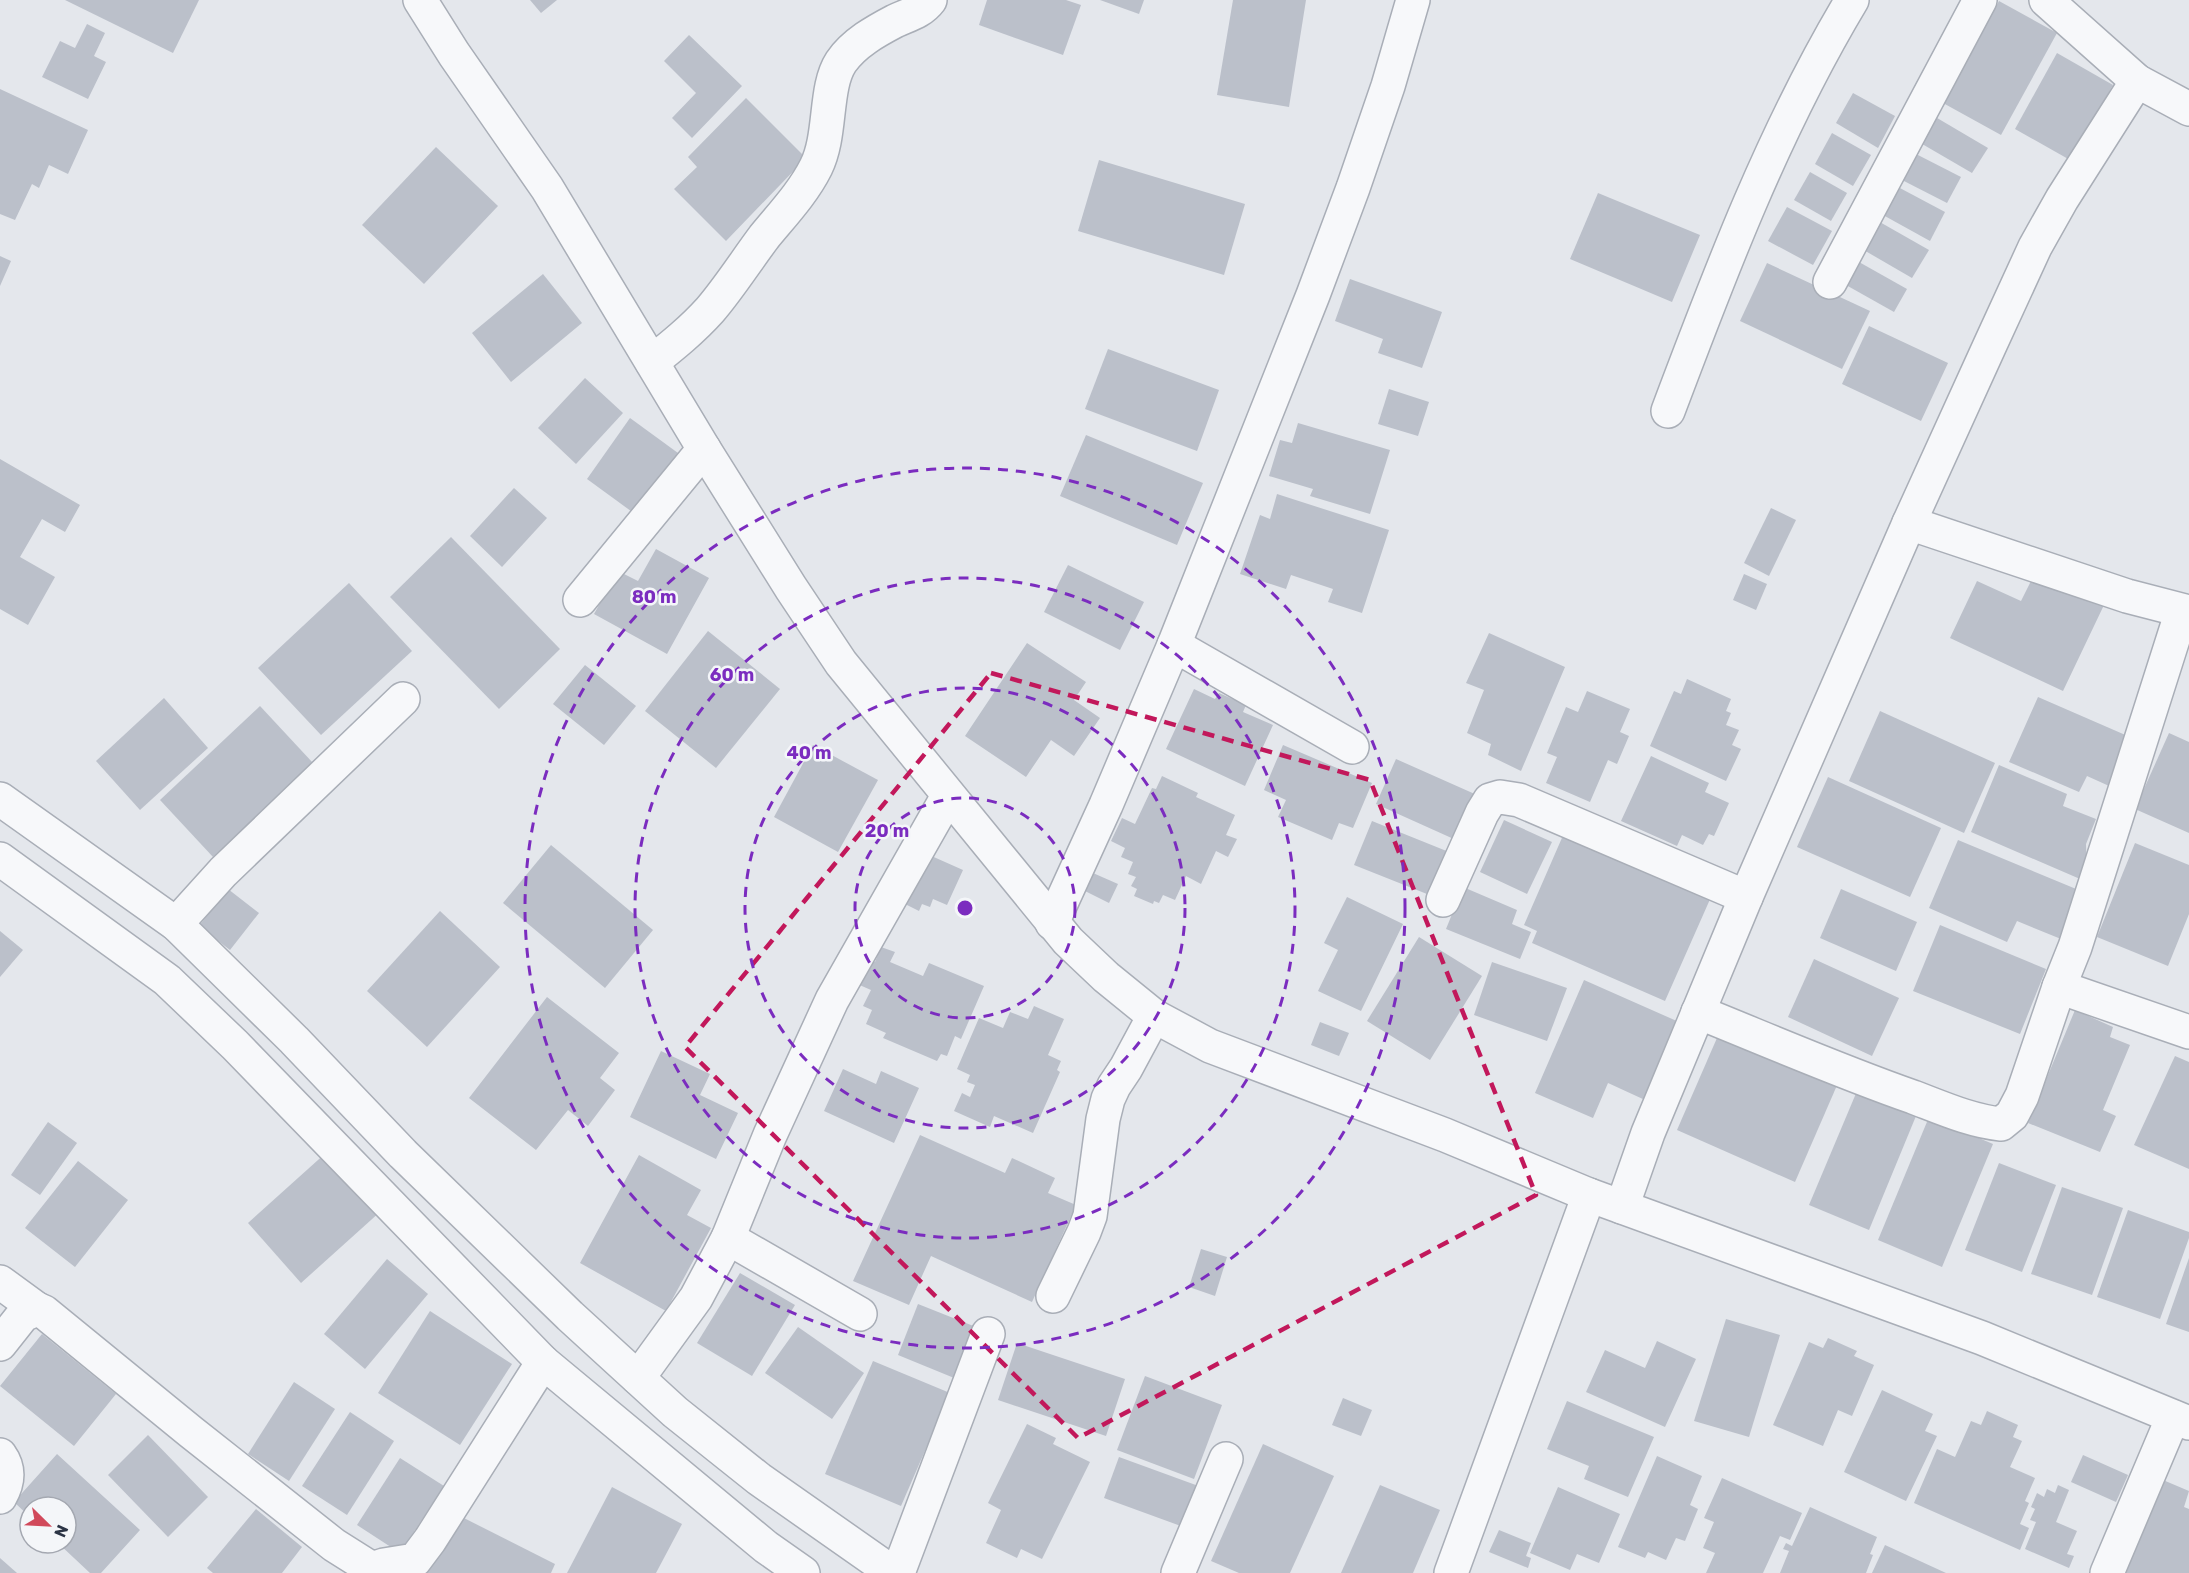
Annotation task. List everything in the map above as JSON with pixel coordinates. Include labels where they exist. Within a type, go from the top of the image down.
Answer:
[{"type":"street","points":[[420,0],[454,54],[547,188],[704,449],[841,663],[1052,923],[1106,977],[1154,1016],[1210,1046],[1445,1135],[1622,1208],[1982,1338],[2181,1420],[2107,1573]]},
{"type":"street","points":[[652,362],[682,338],[710,310],[797,196],[816,167],[825,139],[832,80],[843,58],[869,36],[911,15],[930,0]]},
{"type":"street","points":[[1052,923],[1106,805],[1174,645],[1313,295],[1388,86],[1413,0]]},
{"type":"street","points":[[1668,411],[1725,261],[1778,138],[1822,50],[1852,0]]},
{"type":"street","points":[[1830,282],[1980,0]]},
{"type":"street","points":[[2046,0],[2137,81],[2189,109]]},
{"type":"street","points":[[1622,1208],[1648,1133],[1746,897],[1909,523],[2035,247],[2062,199],[2137,81]]},
{"type":"street","points":[[580,600],[704,449]]},
{"type":"street","points":[[1698,1012],[1872,1083],[1988,1123],[2001,1124],[2012,1115],[2022,1096],[2075,947],[2186,612],[2127,596],[1909,523]]},
{"type":"street","points":[[1174,645],[1353,747]]},
{"type":"street","points":[[176,924],[223,872],[402,699]]},
{"type":"street","points":[[638,1378],[696,1298],[728,1238],[770,1135],[832,1000],[948,796]]},
{"type":"street","points":[[1443,900],[1482,813],[1490,800],[1500,797],[1519,800],[1746,897]]},
{"type":"street","points":[[0,799],[176,924],[294,1040],[403,1154],[570,1316],[675,1412],[759,1479],[893,1573]]},
{"type":"street","points":[[0,859],[166,980],[235,1045],[543,1362],[766,1547],[803,1573]]},
{"type":"street","points":[[2060,987],[2189,1032]]},
{"type":"street","points":[[1053,1296],[1090,1216],[1103,1119],[1108,1099],[1154,1016]]},
{"type":"street","points":[[1451,1573],[1589,1195]]},
{"type":"street","points":[[728,1238],[860,1314]]},
{"type":"street","points":[[0,1282],[49,1316],[334,1545],[372,1569],[415,1560],[543,1362]]},
{"type":"street","points":[[0,1344],[23,1315],[29,1310],[37,1309]]},
{"type":"street","points":[[898,1573],[988,1334]]},
{"type":"street","points":[[0,1455],[4,1461],[7,1479],[0,1497]]},
{"type":"street","points":[[1178,1573],[1226,1459]]},
{"type":"highlighted area","points":[[991,673],[1370,780],[1536,1195],[1078,1438],[685,1047]]},
{"type":"building","points":[[65,0],[199,0],[173,53]]},
{"type":"building","points":[[530,0],[557,0],[541,13]]},
{"type":"building","points":[[987,0],[1066,0],[1081,5],[1063,55],[979,25]]},
{"type":"building","points":[[1100,0],[1144,0],[1139,14]]},
{"type":"building","points":[[1233,0],[1306,0],[1289,107],[1217,95]]},
{"type":"building","points":[[1999,1],[2057,33],[2001,135],[1943,103]]},
{"type":"building","points":[[87,24],[105,33],[94,56],[106,62],[88,99],[42,77],[60,41],[75,48]]},
{"type":"building","points":[[689,35],[742,86],[692,138],[672,118],[696,93],[664,61]]},
{"type":"building","points":[[2057,53],[2113,85],[2070,160],[2015,129]]},
{"type":"building","points":[[0,89],[88,130],[68,174],[49,165],[39,188],[32,184],[15,220],[0,214]]},
{"type":"building","points":[[1853,93],[1895,116],[1878,148],[1836,123]]},
{"type":"building","points":[[746,98],[806,158],[726,241],[674,189],[697,167],[688,157]]},
{"type":"building","points":[[1932,115],[1988,148],[1972,173],[1917,141]]},
{"type":"building","points":[[1832,133],[1871,155],[1853,186],[1815,164]]},
{"type":"building","points":[[436,147],[498,206],[424,284],[362,225]]},
{"type":"building","points":[[1916,154],[1961,177],[1947,203],[1902,180]]},
{"type":"building","points":[[1099,160],[1245,204],[1224,275],[1078,231]]},
{"type":"building","points":[[1810,172],[1847,193],[1831,221],[1794,200]]},
{"type":"building","points":[[1898,187],[1945,212],[1930,241],[1883,215]]},
{"type":"building","points":[[1598,193],[1700,235],[1672,302],[1570,259]]},
{"type":"building","points":[[1787,207],[1832,231],[1813,265],[1768,241]]},
{"type":"building","points":[[1878,221],[1929,250],[1912,278],[1862,249]]},
{"type":"building","points":[[0,256],[11,261],[0,286]]},
{"type":"building","points":[[1859,262],[1907,289],[1894,312],[1846,285]]},
{"type":"building","points":[[1767,263],[1870,311],[1842,369],[1740,321]]},
{"type":"building","points":[[543,274],[582,323],[511,382],[472,333]]},
{"type":"building","points":[[1350,279],[1442,312],[1422,368],[1378,353],[1383,339],[1335,321]]},
{"type":"building","points":[[1869,326],[1948,363],[1921,421],[1842,384]]},
{"type":"building","points":[[1108,349],[1219,390],[1197,451],[1085,409]]},
{"type":"building","points":[[585,378],[623,413],[576,464],[538,428]]},
{"type":"building","points":[[1389,389],[1429,402],[1418,436],[1378,424]]},
{"type":"building","points":[[630,418],[678,453],[635,514],[587,479]]},
{"type":"building","points":[[1298,423],[1390,450],[1370,514],[1310,496],[1313,489],[1269,476],[1280,440],[1292,443]]},
{"type":"building","points":[[1086,435],[1203,483],[1177,545],[1060,496]]},
{"type":"building","points":[[0,459],[80,505],[65,532],[42,519],[20,557],[55,577],[28,625],[0,609]]},
{"type":"building","points":[[514,488],[547,518],[502,567],[470,536]]},
{"type":"building","points":[[1277,494],[1389,530],[1362,613],[1328,602],[1333,589],[1291,575],[1286,589],[1240,574],[1260,515],[1270,519]]},
{"type":"building","points":[[1771,508],[1796,520],[1769,576],[1744,563]]},
{"type":"building","points":[[451,537],[560,649],[499,709],[390,597]]},
{"type":"building","points":[[656,549],[709,578],[667,654],[594,614],[618,571],[638,581]]},
{"type":"building","points":[[1068,565],[1144,602],[1120,650],[1044,612]]},
{"type":"building","points":[[1744,574],[1767,584],[1756,610],[1733,600]]},
{"type":"building","points":[[2034,575],[2104,605],[2063,691],[1950,638],[1977,581],[2021,601]]},
{"type":"building","points":[[349,583],[412,651],[321,735],[258,668]]},
{"type":"building","points":[[708,631],[780,689],[716,768],[645,711]]},
{"type":"building","points":[[1489,633],[1565,667],[1521,771],[1488,755],[1491,744],[1467,733],[1484,690],[1466,683]]},
{"type":"building","points":[[1027,643],[1086,682],[1074,700],[1100,718],[1074,756],[1051,740],[1026,777],[965,736]]},
{"type":"building","points":[[585,665],[636,706],[604,745],[553,704]]},
{"type":"building","points":[[1687,679],[1731,699],[1726,711],[1731,713],[1726,725],[1739,730],[1732,745],[1741,749],[1726,781],[1650,746],[1674,691],[1681,694]]},
{"type":"building","points":[[1194,689],[1215,699],[1219,693],[1246,705],[1243,712],[1273,725],[1245,786],[1166,749]]},
{"type":"building","points":[[1587,691],[1630,709],[1620,732],[1629,736],[1617,764],[1608,760],[1590,802],[1546,783],[1557,757],[1547,753],[1566,707],[1578,712]]},
{"type":"building","points":[[2038,697],[2130,737],[2118,790],[2087,776],[2079,792],[2009,762]]},
{"type":"building","points":[[164,698],[208,748],[140,810],[96,761]]},
{"type":"building","points":[[260,706],[313,763],[213,857],[160,800]]},
{"type":"building","points":[[1880,711],[1995,763],[1964,833],[1849,781]]},
{"type":"building","points":[[2169,733],[2189,742],[2189,833],[2135,809]]},
{"type":"building","points":[[813,745],[878,780],[838,852],[774,817]]},
{"type":"building","points":[[1283,745],[1372,783],[1353,828],[1339,823],[1332,840],[1278,817],[1286,800],[1264,790]]},
{"type":"building","points":[[1651,756],[1709,783],[1705,792],[1729,803],[1714,836],[1709,834],[1703,845],[1682,835],[1677,846],[1621,821]]},
{"type":"building","points":[[1396,759],[1477,795],[1456,840],[1376,804]]},
{"type":"building","points":[[1999,765],[2067,794],[2063,806],[2096,819],[2086,844],[2087,882],[1971,832]]},
{"type":"building","points":[[1162,776],[1198,793],[1196,797],[1235,815],[1226,835],[1237,839],[1228,857],[1216,851],[1201,884],[1186,876],[1175,900],[1163,895],[1159,903],[1154,901],[1153,904],[1134,896],[1137,889],[1131,886],[1136,877],[1128,874],[1133,862],[1121,857],[1125,848],[1111,841],[1122,818],[1135,824],[1152,788],[1156,789]]},
{"type":"building","points":[[1828,777],[1941,828],[1910,897],[1797,847]]},
{"type":"building","points":[[1504,820],[1552,842],[1527,894],[1480,872]]},
{"type":"building","points":[[1372,821],[1449,852],[1432,896],[1354,865]]},
{"type":"building","points":[[1568,824],[1715,888],[1665,1001],[1532,943],[1537,931],[1524,925]]},
{"type":"building","points":[[1958,840],[2081,891],[2061,939],[2017,921],[2007,942],[1929,908]]},
{"type":"building","points":[[2135,843],[2189,865],[2189,914],[2168,966],[2097,937]]},
{"type":"building","points":[[551,845],[653,930],[605,988],[503,903]]},
{"type":"building","points":[[927,854],[963,870],[947,905],[933,899],[930,907],[922,904],[919,911],[905,904]]},
{"type":"building","points":[[1093,873],[1118,884],[1109,903],[1085,891]]},
{"type":"building","points":[[1463,887],[1517,910],[1512,924],[1531,932],[1520,959],[1446,929]]},
{"type":"building","points":[[228,889],[259,913],[230,950],[199,926]]},
{"type":"building","points":[[1841,889],[1917,922],[1896,971],[1820,938]]},
{"type":"building","points":[[1347,897],[1403,924],[1361,1011],[1318,991],[1338,950],[1324,943]]},
{"type":"building","points":[[440,911],[500,967],[427,1047],[367,991]]},
{"type":"building","points":[[1940,925],[2046,969],[2020,1034],[1913,991]]},
{"type":"building","points":[[0,931],[23,950],[0,977]]},
{"type":"building","points":[[1419,937],[1482,976],[1430,1060],[1367,1021]]},
{"type":"building","points":[[881,947],[895,952],[890,962],[923,976],[929,963],[984,986],[961,1039],[955,1036],[947,1056],[941,1054],[937,1061],[883,1038],[886,1033],[866,1024],[872,1010],[863,1006],[871,990],[855,983],[866,958],[875,962]]},
{"type":"building","points":[[1814,959],[1899,998],[1872,1056],[1788,1017]]},
{"type":"building","points":[[1492,962],[1567,988],[1547,1041],[1474,1015]]},
{"type":"building","points":[[1584,980],[1679,1022],[1645,1100],[1608,1083],[1593,1118],[1535,1093]]},
{"type":"building","points":[[547,997],[619,1053],[600,1078],[615,1090],[588,1126],[568,1110],[536,1150],[469,1098]]},
{"type":"building","points":[[1034,1006],[1064,1019],[1048,1055],[1061,1061],[1057,1070],[1060,1072],[1033,1133],[994,1116],[990,1127],[954,1111],[962,1093],[970,1097],[975,1085],[967,1082],[970,1075],[957,1069],[979,1018],[1003,1028],[1010,1012],[1028,1019]]},
{"type":"building","points":[[2075,1010],[2113,1027],[2110,1037],[2130,1045],[2103,1110],[2116,1116],[2100,1152],[2028,1123]]},
{"type":"building","points":[[1320,1022],[1349,1033],[1339,1056],[1311,1045]]},
{"type":"building","points":[[1720,1031],[1838,1083],[1795,1182],[1677,1130]]},
{"type":"building","points":[[661,1051],[710,1074],[700,1095],[738,1113],[716,1159],[630,1117]]},
{"type":"building","points":[[2175,1056],[2189,1062],[2189,1169],[2134,1145]]},
{"type":"building","points":[[843,1069],[876,1084],[881,1071],[919,1088],[894,1143],[824,1111]]},
{"type":"building","points":[[1857,1091],[1916,1116],[1869,1230],[1809,1205]]},
{"type":"building","points":[[1929,1117],[1993,1144],[1942,1267],[1878,1240]]},
{"type":"building","points":[[48,1122],[77,1143],[40,1195],[11,1175]]},
{"type":"building","points":[[920,1135],[1005,1173],[1012,1158],[1055,1178],[1048,1193],[1076,1205],[1032,1302],[931,1256],[909,1305],[853,1281]]},
{"type":"building","points":[[328,1151],[381,1211],[301,1283],[248,1223]]},
{"type":"building","points":[[639,1155],[701,1190],[687,1215],[711,1228],[666,1311],[580,1263]]},
{"type":"building","points":[[78,1161],[128,1200],[75,1267],[25,1228]]},
{"type":"building","points":[[1999,1163],[2056,1185],[2022,1272],[1965,1250]]},
{"type":"building","points":[[2062,1187],[2123,1208],[2092,1295],[2031,1274]]},
{"type":"building","points":[[2128,1210],[2189,1232],[2189,1238],[2160,1319],[2097,1297]]},
{"type":"building","points":[[1201,1249],[1227,1257],[1215,1296],[1189,1287]]},
{"type":"building","points":[[2189,1258],[2189,1332],[2166,1324]]},
{"type":"building","points":[[387,1259],[428,1294],[365,1369],[324,1334]]},
{"type":"building","points":[[740,1273],[795,1305],[752,1376],[697,1343]]},
{"type":"building","points":[[918,1304],[981,1329],[959,1380],[898,1355]]},
{"type":"building","points":[[430,1311],[512,1364],[460,1445],[378,1393]]},
{"type":"building","points":[[1726,1319],[1780,1335],[1749,1437],[1694,1421]]},
{"type":"building","points":[[798,1327],[864,1373],[832,1419],[765,1373]]},
{"type":"building","points":[[42,1334],[116,1394],[74,1446],[0,1386]]},
{"type":"building","points":[[1828,1338],[1857,1351],[1854,1356],[1874,1365],[1852,1416],[1838,1410],[1823,1446],[1773,1425],[1809,1342],[1823,1348]]},
{"type":"building","points":[[1657,1341],[1696,1359],[1665,1427],[1586,1392],[1605,1350],[1645,1368]]},
{"type":"building","points":[[1017,1343],[1125,1379],[1106,1436],[998,1400]]},
{"type":"building","points":[[873,1361],[950,1393],[901,1506],[825,1474]]},
{"type":"building","points":[[1145,1376],[1222,1405],[1194,1479],[1117,1450]]},
{"type":"building","points":[[294,1382],[335,1409],[289,1481],[248,1454]]},
{"type":"building","points":[[1882,1390],[1933,1414],[1925,1431],[1937,1436],[1906,1501],[1844,1472]]},
{"type":"building","points":[[1343,1398],[1372,1410],[1361,1436],[1332,1425]]},
{"type":"building","points":[[1567,1401],[1654,1437],[1628,1497],[1584,1479],[1589,1466],[1547,1449]]},
{"type":"building","points":[[1987,1411],[2018,1425],[2013,1437],[2022,1441],[2010,1467],[2035,1478],[2025,1501],[2029,1503],[2020,1524],[2029,1528],[2020,1550],[1914,1503],[1937,1449],[1955,1457],[1971,1421],[1981,1425]]},
{"type":"building","points":[[350,1412],[394,1441],[347,1515],[302,1486]]},
{"type":"building","points":[[1027,1424],[1056,1438],[1053,1444],[1090,1462],[1042,1559],[1021,1549],[1017,1558],[986,1543],[1001,1510],[988,1503]]},
{"type":"building","points":[[148,1435],[208,1497],[168,1537],[108,1475]]},
{"type":"building","points":[[1263,1444],[1334,1476],[1290,1573],[1239,1573],[1211,1561]]},
{"type":"building","points":[[57,1454],[140,1530],[101,1573],[90,1573],[71,1555],[78,1555],[78,1495],[20,1495]]},
{"type":"building","points":[[2083,1455],[2128,1475],[2116,1502],[2071,1482]]},
{"type":"building","points":[[1657,1456],[1702,1476],[1690,1505],[1698,1509],[1685,1541],[1676,1538],[1666,1560],[1648,1552],[1645,1558],[1618,1547]]},
{"type":"building","points":[[1119,1457],[1204,1488],[1189,1529],[1104,1498]]},
{"type":"building","points":[[400,1458],[444,1486],[400,1553],[357,1525]]},
{"type":"building","points":[[1722,1478],[1802,1513],[1790,1540],[1780,1536],[1763,1573],[1706,1573],[1715,1553],[1703,1548],[1714,1522],[1704,1518]]},
{"type":"building","points":[[2163,1480],[2189,1491],[2184,1507],[2189,1509],[2189,1573],[2113,1573]]},
{"type":"building","points":[[1380,1485],[1440,1510],[1413,1573],[1341,1573]]},
{"type":"building","points":[[2058,1485],[2069,1490],[2056,1522],[2077,1531],[2067,1554],[2074,1556],[2069,1568],[2025,1549],[2036,1522],[2030,1520],[2035,1509],[2031,1507],[2037,1493],[2044,1497],[2047,1489],[2055,1493]]},
{"type":"building","points":[[612,1487],[682,1524],[656,1573],[567,1573]]},
{"type":"building","points":[[1558,1487],[1620,1514],[1599,1563],[1577,1554],[1570,1570],[1530,1553]]},
{"type":"building","points":[[1810,1507],[1877,1537],[1866,1573],[1780,1573],[1789,1551],[1783,1549],[1786,1543],[1792,1546]]},
{"type":"building","points":[[256,1509],[302,1547],[282,1573],[213,1573],[207,1568]]},
{"type":"building","points":[[456,1514],[555,1564],[551,1573],[425,1573]]},
{"type":"building","points":[[1499,1530],[1531,1543],[1526,1556],[1531,1558],[1528,1568],[1489,1552]]},
{"type":"building","points":[[1885,1545],[1946,1573],[1872,1573]]},
{"type":"building","points":[[0,1558],[17,1573],[0,1573]]}]
